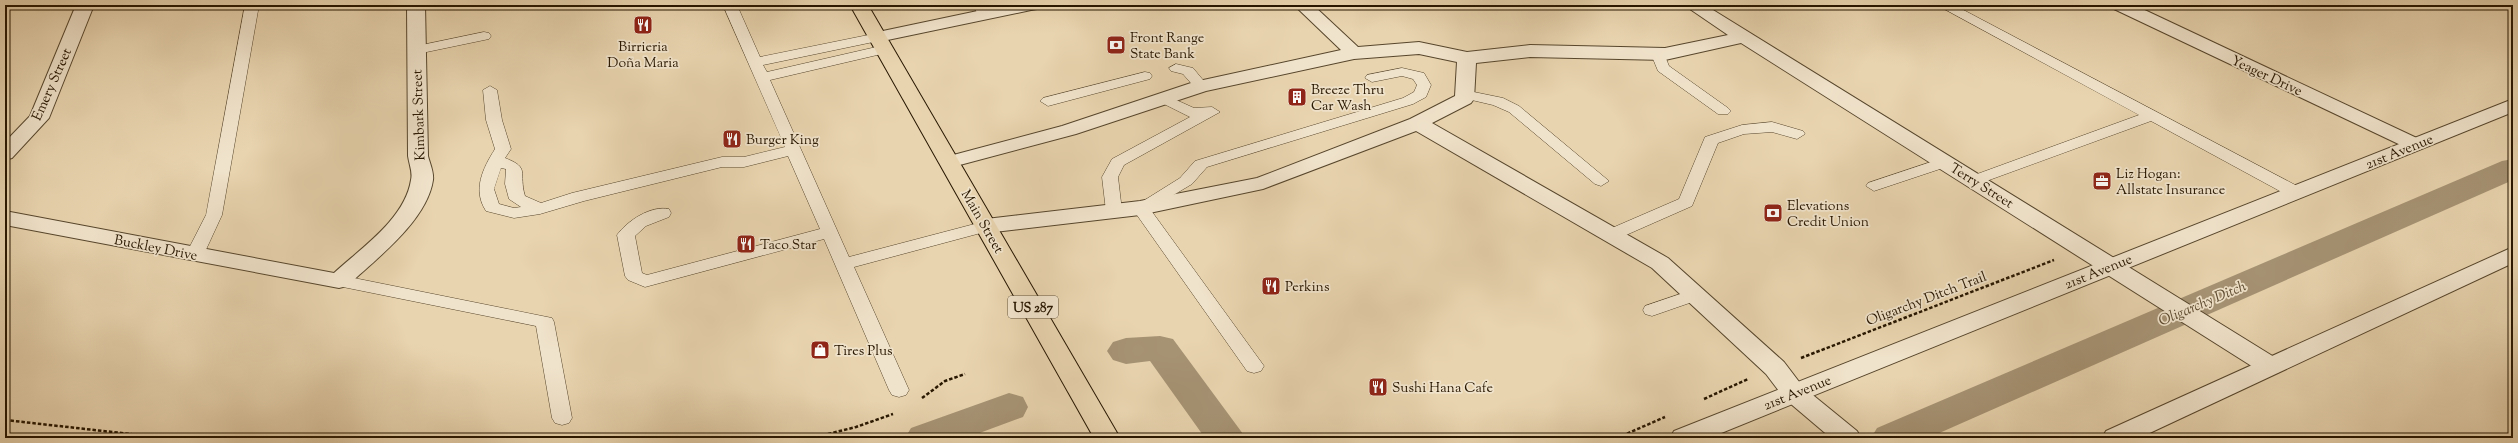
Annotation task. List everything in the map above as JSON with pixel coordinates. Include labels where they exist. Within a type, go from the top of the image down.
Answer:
[{"type":"highway","name":"Main Street","points":[[859,5],[1107,438]]},
{"type":"street","name":"Emery Street","points":[[5,154],[39,118],[85,5]]},
{"type":"street","name":"Kimbark Street","points":[[339,281],[399,225],[411,210],[422,180],[418,156],[416,5]]},
{"type":"street","points":[[881,43],[983,10],[1031,5]]},
{"type":"street","points":[[1303,5],[1354,53]]},
{"type":"street","name":"Terry Street","points":[[1693,5],[2111,265],[2214,332],[2270,366]]},
{"type":"street","name":"Yeager Drive","points":[[2120,5],[2414,144]]},
{"type":"street","points":[[949,162],[1069,130],[1201,86],[1354,53],[1419,48],[1467,58],[1530,50],[1658,54],[1743,37]]},
{"type":"street","points":[[986,226],[1140,208],[1263,183],[1417,123],[1464,99],[1467,58]]},
{"type":"street","name":"21st Avenue","points":[[1683,438],[2513,105]]},
{"type":"street","points":[[1417,123],[1660,263],[1775,368],[1794,393],[1844,435]]},
{"type":"street","name":"Buckley Drive","points":[[5,218],[339,281]]},
{"type":"street","points":[[2115,438],[2513,254]]},
{"type":"lane","points":[[195,254],[214,215],[252,5]]},
{"type":"lane","points":[[730,5],[899,390]]},
{"type":"lane","points":[[1944,5],[2295,192]]},
{"type":"lane","points":[[417,50],[484,36]]},
{"type":"lane","points":[[755,62],[881,43]]},
{"type":"lane","points":[[762,78],[881,43]]},
{"type":"lane","points":[[1658,54],[1663,68],[1723,112]]},
{"type":"lane","points":[[1176,68],[1188,71],[1201,86]]},
{"type":"lane","points":[[1254,366],[1140,208],[1186,181],[1201,164],[1408,101],[1421,94],[1424,85],[1418,76],[1402,72],[1372,78]]},
{"type":"lane","points":[[1048,101],[1145,76]]},
{"type":"lane","points":[[490,90],[494,120],[503,149],[496,160],[486,189],[492,207],[514,213],[540,209],[578,197],[722,162],[744,162],[794,150]]},
{"type":"lane","points":[[1464,94],[1498,101],[1514,109],[1601,181]]},
{"type":"lane","points":[[1114,211],[1110,178],[1118,162],[1212,112],[1191,113],[1163,98]]},
{"type":"lane","points":[[1975,180],[2151,116]]},
{"type":"lane","points":[[1611,235],[1686,202],[1711,140],[1742,130],[1772,127],[1797,134]]},
{"type":"lane","points":[[496,160],[514,167],[513,184],[517,199],[540,209]]},
{"type":"lane","points":[[1874,186],[1946,162]]},
{"type":"lane","points":[[663,213],[640,222],[626,235],[634,276],[645,281],[830,232]]},
{"type":"lane","points":[[844,264],[986,226]]},
{"type":"lane","points":[[339,281],[545,322],[562,418]]},
{"type":"lane","points":[[1652,310],[1695,294]]},
{"type":"path","name":"Oligarchy Ditch Trail","points":[[1801,358],[2058,259]]},
{"type":"path","points":[[5,420],[166,438]]},
{"type":"waterway","name":"Oligarchy Ditch","points":[[1891,438],[2513,168]]},
{"type":"waterway","name":"Oligarchy Ditch","points":[[1126,351],[1160,348],[1226,438]]},
{"type":"waterway","name":"Oligarchy Ditch","points":[[925,438],[1009,407]]},
{"type":"place","name":"Birrieria Doña Maria","points":[[643,25]]},
{"type":"place","name":"Front Range State Bank","points":[[1116,45]]},
{"type":"place","name":"Breeze Thru Car Wash","points":[[1297,97]]},
{"type":"place","name":"Burger King","points":[[732,139]]},
{"type":"place","name":"Liz Hogan: Allstate Insurance","points":[[2102,181]]},
{"type":"place","name":"Elevations Credit Union","points":[[1773,213]]},
{"type":"place","name":"Taco Star","points":[[746,244]]},
{"type":"place","name":"Perkins","points":[[1271,286]]},
{"type":"place","name":"Tires Plus","points":[[820,350]]},
{"type":"place","name":"Sushi Hana Cafe","points":[[1378,387]]}]
